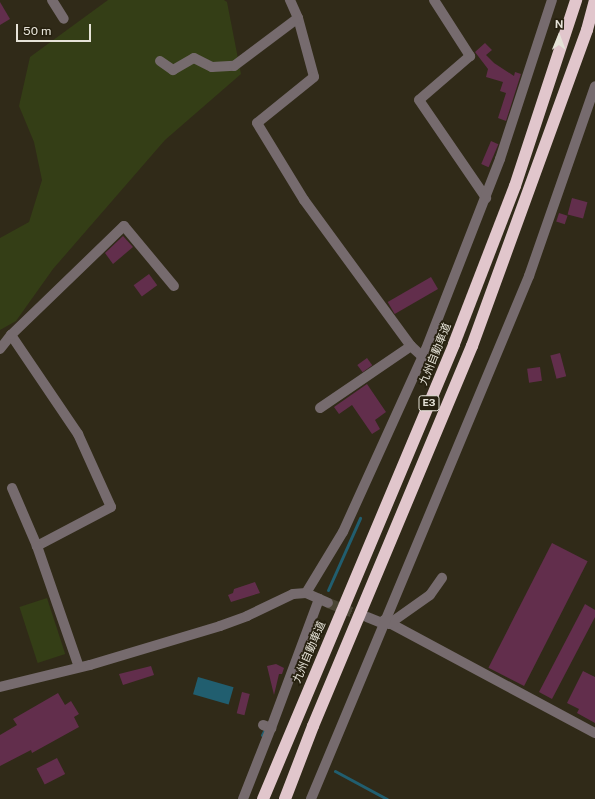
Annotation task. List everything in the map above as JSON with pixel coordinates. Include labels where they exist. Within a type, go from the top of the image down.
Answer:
[{"type":"highway","name":"九州自動車道","points":[[263,799],[454,344],[515,186],[576,0]]},
{"type":"highway","name":"E3","points":[[285,799],[318,712],[472,346],[587,30],[595,1]]},
{"type":"street","points":[[52,0],[64,19]]},
{"type":"street","points":[[290,0],[298,18],[314,78],[257,123],[304,200],[411,346],[423,357]]},
{"type":"street","points":[[434,0],[470,56],[419,100],[486,198]]},
{"type":"street","points":[[306,593],[343,532],[423,357],[486,198],[552,0]]},
{"type":"street","points":[[160,61],[173,70],[194,58],[212,67],[234,66],[298,18]]},
{"type":"street","points":[[311,799],[529,276],[595,86]]},
{"type":"street","points":[[0,350],[11,335],[124,226],[174,286]]},
{"type":"street","points":[[11,335],[78,434],[111,507],[37,546]]},
{"type":"street","points":[[320,408],[411,346]]},
{"type":"street","points":[[12,488],[37,546],[79,667]]},
{"type":"street","points":[[385,622],[430,595],[442,578]]},
{"type":"street","points":[[1,683],[79,667],[220,626],[247,616],[293,594],[306,593],[323,601],[267,726],[243,799]]},
{"type":"street","points":[[367,617],[385,622],[595,734]]},
{"type":"green space","points":[[108,0],[224,0],[227,2],[241,74],[165,140],[53,269],[16,321],[0,330],[0,238],[29,222],[42,180],[34,142],[19,106],[30,57]]},
{"type":"green space","points":[[47,598],[65,654],[38,663],[19,607]]},
{"type":"water","points":[[198,677],[234,687],[229,705],[193,694]]},
{"type":"building","points":[[0,2],[10,19],[0,25]]},
{"type":"building","points":[[485,43],[492,50],[486,55],[494,63],[514,76],[515,72],[521,74],[506,121],[498,118],[506,93],[500,91],[503,82],[486,77],[488,69],[475,52]]},
{"type":"building","points":[[491,141],[498,144],[489,167],[481,164]]},
{"type":"building","points":[[572,198],[587,202],[583,219],[568,214]]},
{"type":"building","points":[[559,213],[568,216],[565,224],[556,222]]},
{"type":"building","points":[[123,236],[133,247],[113,264],[105,253]]},
{"type":"building","points":[[149,274],[157,285],[142,296],[134,285]]},
{"type":"building","points":[[431,277],[438,289],[395,314],[388,302]]},
{"type":"building","points":[[560,353],[566,376],[557,379],[550,356]]},
{"type":"building","points":[[367,358],[372,365],[363,372],[357,365]]},
{"type":"building","points":[[540,367],[542,381],[529,383],[527,369]]},
{"type":"building","points":[[367,384],[386,412],[375,420],[380,429],[372,434],[352,405],[339,414],[334,407]]},
{"type":"building","points":[[552,543],[588,561],[524,686],[488,668]]},
{"type":"building","points":[[255,582],[260,593],[231,602],[228,595],[233,593],[234,589]]},
{"type":"building","points":[[585,604],[595,610],[595,617],[552,699],[539,692]]},
{"type":"building","points":[[276,664],[284,668],[282,674],[279,674],[274,695],[267,666]]},
{"type":"building","points":[[151,666],[154,675],[123,685],[119,674]]},
{"type":"building","points":[[583,671],[595,677],[595,723],[577,713],[579,709],[567,703]]},
{"type":"building","points":[[242,692],[250,694],[244,715],[237,713]]},
{"type":"building","points":[[58,693],[65,705],[71,701],[79,714],[74,717],[79,727],[32,753],[31,750],[0,766],[0,735],[17,725],[13,719]]},
{"type":"building","points":[[57,758],[65,774],[45,784],[37,768]]},
{"type":"waterway","points":[[328,590],[360,518]]},
{"type":"waterway","points":[[262,735],[266,727]]},
{"type":"waterway","points":[[335,771],[387,799]]},
{"type":"tunnel","points":[[328,603],[365,617]]}]
